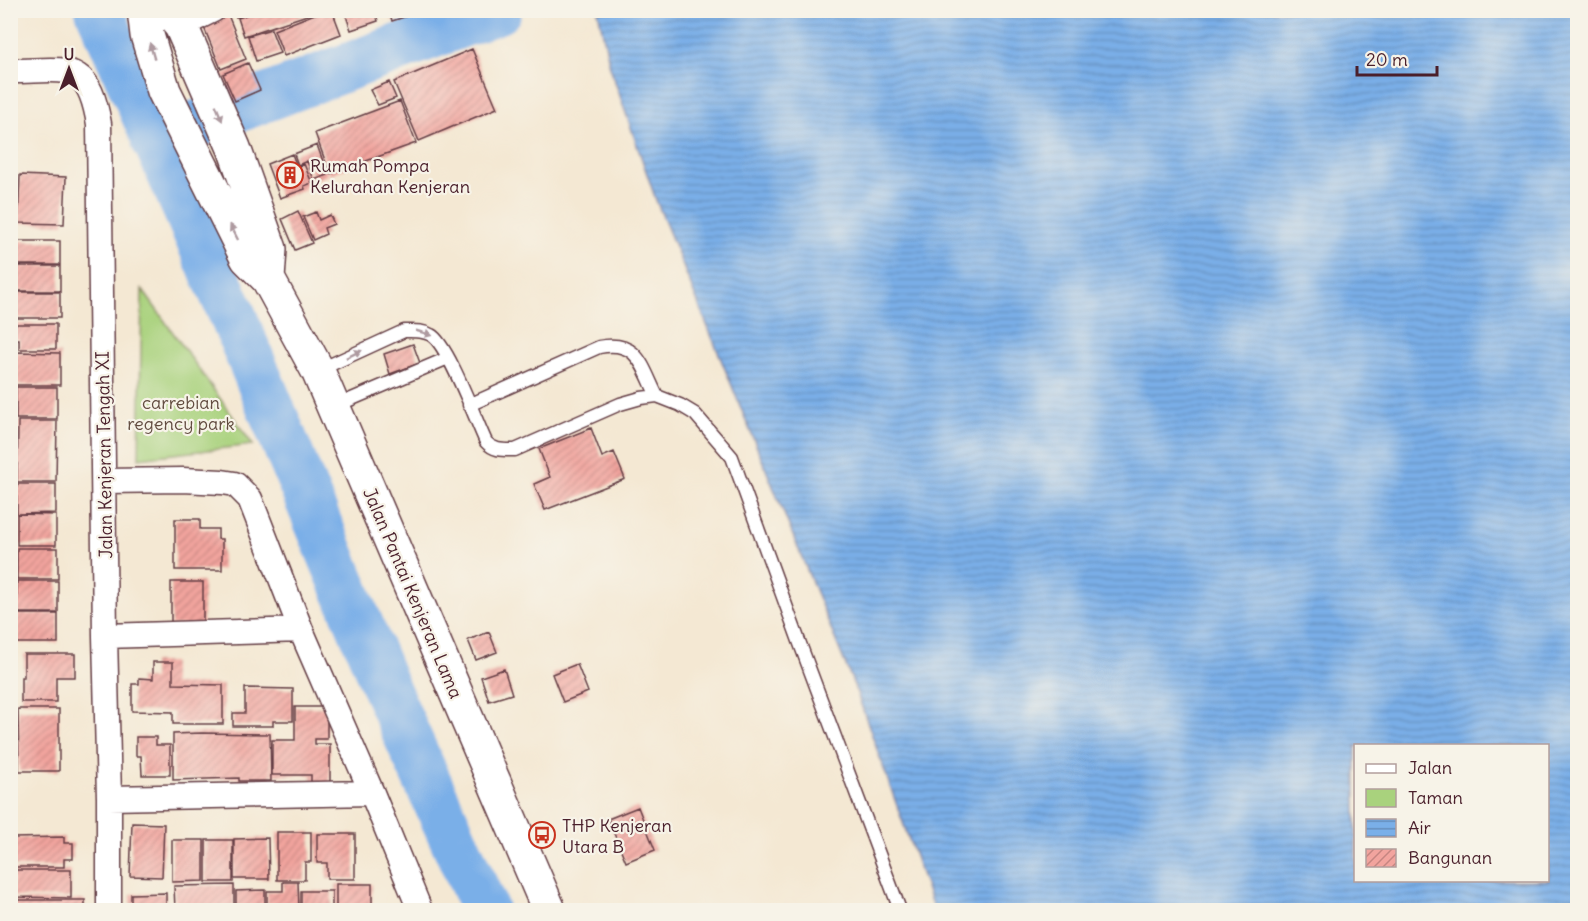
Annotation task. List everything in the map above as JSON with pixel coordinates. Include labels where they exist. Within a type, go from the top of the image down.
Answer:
[{"type":"main road","name":"Jalan Pantai Kenjeran Lama","points":[[144,10],[147,35],[164,91],[247,258],[268,279],[318,371],[549,910]]},
{"type":"main road","points":[[175,18],[205,77],[234,148],[270,249],[268,279]]},
{"type":"street","points":[[175,18],[213,10]]},
{"type":"street","name":"Jalan Kenjeran Tengah XI","points":[[10,71],[64,71],[79,75],[87,82],[96,103],[99,124],[105,481],[105,636],[110,798],[109,910]]},
{"type":"street","points":[[105,481],[183,480],[235,484],[250,500],[301,630],[420,910]]},
{"type":"street","points":[[105,636],[301,630]]},
{"type":"street","points":[[110,798],[372,793]]},
{"type":"lane","points":[[318,371],[404,332],[419,330],[434,335],[448,357],[486,442],[491,448],[515,450],[620,404],[641,398],[657,396],[680,405],[694,414],[732,457],[900,910]]},
{"type":"lane","points":[[469,405],[599,347],[613,344],[628,348],[638,358],[657,396]]},
{"type":"lane","points":[[333,407],[448,357]]},
{"type":"green space","name":"carrebian regency park","points":[[142,289],[253,445],[139,458]]},
{"type":"water","points":[[598,11],[1577,11],[1577,910],[934,910],[856,690],[656,200],[610,67]]},
{"type":"building","points":[[10,10],[14,10],[14,42],[10,42]]},
{"type":"building","points":[[234,10],[252,10],[252,11],[236,17]]},
{"type":"building","points":[[260,10],[312,10],[313,13],[244,36],[238,18]]},
{"type":"building","points":[[325,10],[332,10],[341,34],[284,56],[274,30]]},
{"type":"building","points":[[344,10],[375,10],[378,21],[351,30]]},
{"type":"building","points":[[389,10],[423,10],[423,11],[392,21]]},
{"type":"building","points":[[228,15],[246,59],[221,69],[203,25]]},
{"type":"building","points":[[271,29],[280,53],[256,61],[248,36]]},
{"type":"building","points":[[472,49],[497,108],[419,141],[394,82]]},
{"type":"building","points":[[248,63],[260,90],[235,101],[223,74]]},
{"type":"building","points":[[389,82],[396,98],[378,105],[370,90]]},
{"type":"building","points":[[400,101],[416,143],[330,174],[315,133]]},
{"type":"building","points":[[317,145],[328,175],[314,180],[307,161],[298,165],[294,154]]},
{"type":"building","name":"Rumah Pompa Kelurahan Kenjeran","points":[[292,154],[297,167],[304,164],[312,183],[304,186],[305,189],[280,198],[267,164]]},
{"type":"building","points":[[20,175],[66,177],[64,224],[18,223]]},
{"type":"building","points":[[298,211],[312,243],[295,250],[282,219]]},
{"type":"building","points":[[316,212],[319,220],[330,215],[334,224],[324,228],[326,234],[313,240],[303,217]]},
{"type":"building","points":[[15,241],[60,241],[60,265],[15,265]]},
{"type":"building","points":[[15,266],[60,266],[60,291],[15,291]]},
{"type":"building","points":[[10,292],[60,292],[60,318],[10,318]]},
{"type":"building","points":[[10,324],[56,324],[56,349],[19,349],[19,339],[10,339]]},
{"type":"building","points":[[413,344],[420,363],[390,374],[384,354]]},
{"type":"building","points":[[15,352],[60,353],[60,385],[15,385]]},
{"type":"building","points":[[16,387],[57,387],[57,419],[16,419]]},
{"type":"building","points":[[18,421],[57,421],[56,482],[17,482]]},
{"type":"building","points":[[591,428],[602,457],[614,452],[625,479],[545,510],[534,484],[550,477],[539,449]]},
{"type":"building","points":[[17,484],[56,484],[56,513],[17,514]]},
{"type":"building","points":[[17,514],[56,515],[56,545],[17,545]]},
{"type":"building","points":[[175,519],[200,519],[200,529],[218,529],[218,539],[222,539],[222,570],[175,570]]},
{"type":"building","points":[[17,548],[58,548],[58,579],[17,579]]},
{"type":"building","points":[[17,581],[58,581],[58,613],[17,613]]},
{"type":"building","points":[[171,582],[203,582],[203,625],[171,625]]},
{"type":"building","points":[[17,614],[58,614],[58,643],[17,643]]},
{"type":"building","points":[[489,632],[497,652],[476,660],[468,640]]},
{"type":"building","points":[[24,654],[75,654],[75,677],[56,677],[56,702],[21,702]]},
{"type":"building","points":[[153,662],[173,662],[173,684],[223,685],[223,724],[173,724],[173,712],[132,711],[132,684],[139,684],[139,678],[153,679]]},
{"type":"building","points":[[577,664],[588,692],[563,702],[552,674]]},
{"type":"building","points":[[504,669],[512,694],[489,701],[481,677]]},
{"type":"building","points":[[245,688],[293,689],[293,721],[273,721],[273,726],[233,726],[233,713],[245,713]]},
{"type":"building","points":[[295,707],[327,707],[327,739],[315,739],[315,744],[330,744],[330,791],[311,791],[311,775],[272,775],[272,740],[295,740]]},
{"type":"building","points":[[18,709],[59,709],[59,771],[19,771]]},
{"type":"building","points":[[173,734],[270,734],[271,781],[239,781],[239,778],[173,780]]},
{"type":"building","points":[[136,737],[156,737],[156,745],[170,745],[170,775],[142,775],[141,756],[136,756]]},
{"type":"building","points":[[638,807],[655,850],[626,862],[608,819]]},
{"type":"building","points":[[132,823],[164,824],[162,877],[130,876]]},
{"type":"building","points":[[277,832],[311,832],[311,862],[305,862],[305,880],[277,880]]},
{"type":"building","points":[[317,834],[355,834],[355,879],[327,879],[327,863],[317,863]]},
{"type":"building","points":[[64,837],[64,843],[73,843],[73,859],[64,859],[64,867],[12,867],[12,838]]},
{"type":"building","points":[[268,838],[269,879],[234,879],[234,839]]},
{"type":"building","points":[[172,840],[204,840],[204,881],[172,882]]},
{"type":"building","points":[[206,840],[233,840],[233,882],[206,882]]},
{"type":"building","points":[[13,870],[71,870],[71,898],[13,897]]},
{"type":"building","points":[[283,882],[298,882],[299,910],[267,910],[267,891],[283,891]]},
{"type":"building","points":[[336,884],[372,884],[372,910],[336,910]]},
{"type":"building","points":[[234,885],[234,910],[175,910],[174,886]]},
{"type":"building","points":[[265,890],[265,910],[236,910],[236,891]]},
{"type":"building","points":[[301,891],[332,891],[332,910],[301,910]]},
{"type":"building","points":[[166,893],[166,910],[131,910],[131,894]]},
{"type":"building","points":[[14,900],[85,900],[85,910],[14,910]]},
{"type":"waterway","points":[[99,10],[235,321],[387,691],[485,910]]},
{"type":"waterway","points":[[155,140],[498,10]]},
{"type":"place","name":"Rumah Pompa Kelurahan Kenjeran","points":[[290,175]]},
{"type":"place","name":"THP Kenjeran Utara B","points":[[542,835]]}]
